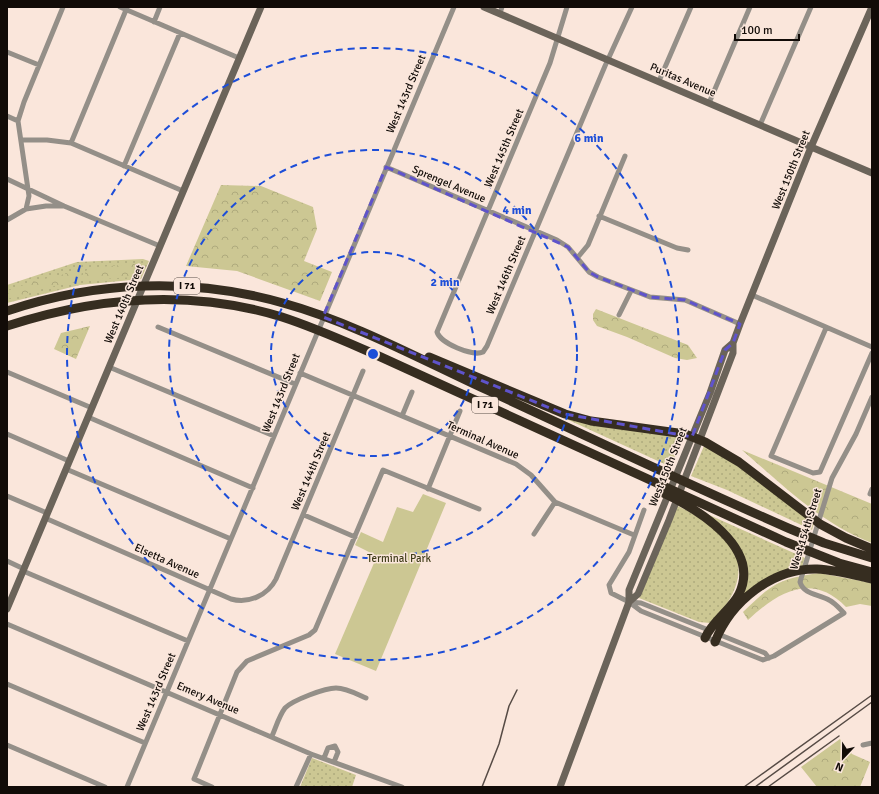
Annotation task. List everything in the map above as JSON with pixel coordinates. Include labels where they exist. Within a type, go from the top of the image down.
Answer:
[{"type":"highway","name":"I 71","points":[[7,312],[49,299],[116,287],[191,287],[240,293],[284,303],[363,334],[804,535],[872,558]]},
{"type":"highway","name":"I 71","points":[[7,326],[51,313],[84,306],[131,300],[175,300],[239,307],[280,317],[313,328],[372,353],[690,503],[820,556],[872,572]]},
{"type":"highway","points":[[363,334],[419,353],[565,414],[591,421],[686,434],[696,438],[733,458],[809,516],[828,528],[872,549]]},
{"type":"highway","points":[[690,503],[731,541],[737,549],[743,565],[742,584],[739,594],[707,634]]},
{"type":"highway","points":[[717,638],[723,625],[752,592],[772,579],[792,572],[816,569],[872,579]]},
{"type":"street","points":[[26,209],[29,196],[18,121],[63,7]]},
{"type":"street","points":[[120,7],[239,58]]},
{"type":"street","points":[[154,22],[160,7]]},
{"type":"street","name":"West 140th Street","points":[[7,608],[260,7]]},
{"type":"street","name":"West 143rd Street","points":[[127,787],[454,7]]},
{"type":"street","name":"Puritas Avenue","points":[[484,7],[501,10],[557,38],[872,173]]},
{"type":"street","name":"West 145th Street","points":[[461,348],[438,337],[437,332],[550,63],[567,7]]},
{"type":"street","name":"West 146th Street","points":[[461,348],[480,354],[487,346],[632,7]]},
{"type":"street","points":[[659,81],[691,7]]},
{"type":"street","points":[[709,103],[750,7]]},
{"type":"street","points":[[760,125],[811,7]]},
{"type":"street","name":"West 150th Street","points":[[560,787],[629,602],[629,590],[696,438],[725,350],[733,343],[811,147],[872,7]]},
{"type":"street","points":[[71,143],[126,10]]},
{"type":"street","points":[[124,166],[180,32]]},
{"type":"street","points":[[7,52],[39,65]]},
{"type":"street","points":[[7,116],[18,121]]},
{"type":"street","points":[[21,140],[48,140],[71,143],[183,191]]},
{"type":"street","points":[[578,257],[588,245],[625,156]]},
{"type":"street","name":"Sprengel Avenue","points":[[386,167],[557,240],[568,247],[578,257],[589,272],[631,291],[650,297],[685,300],[740,324]]},
{"type":"street","points":[[7,179],[64,206],[160,246]]},
{"type":"street","points":[[7,220],[26,209],[46,206],[64,206]]},
{"type":"street","points":[[599,216],[677,248],[688,250]]},
{"type":"street","points":[[619,315],[631,291]]},
{"type":"street","points":[[752,295],[872,347]]},
{"type":"street","points":[[158,327],[295,384]]},
{"type":"street","points":[[826,328],[771,456],[818,474],[824,466],[872,354]]},
{"type":"street","points":[[109,367],[274,436]]},
{"type":"street","name":"West 144th Street","points":[[276,578],[304,515],[363,371]]},
{"type":"street","points":[[7,372],[92,408]]},
{"type":"street","name":"Terminal Avenue","points":[[300,373],[516,464],[531,475],[555,502],[634,536]]},
{"type":"street","points":[[402,416],[412,392]]},
{"type":"street","name":"West 154th Street","points":[[629,602],[641,611],[765,653],[769,658],[844,613],[832,601],[803,588],[801,579],[832,478],[856,434],[872,397]]},
{"type":"street","points":[[428,489],[460,411]]},
{"type":"street","points":[[88,417],[252,488]]},
{"type":"street","points":[[7,434],[69,461]]},
{"type":"street","points":[[66,469],[231,539]]},
{"type":"street","points":[[212,787],[194,779],[241,666],[247,661],[309,635],[315,630],[383,470],[479,509]]},
{"type":"street","name":"Elsetta Avenue","points":[[7,496],[46,516],[240,602],[266,592],[271,588],[276,578]]},
{"type":"street","points":[[534,534],[555,502]]},
{"type":"street","name":"West 150th Street","points":[[634,536],[644,510]]},
{"type":"street","points":[[304,515],[355,537]]},
{"type":"street","points":[[629,602],[614,596],[610,593],[608,588],[629,552],[634,536]]},
{"type":"street","points":[[7,561],[24,570],[188,641]]},
{"type":"street","name":"West 154th Street","points":[[629,602],[641,603],[717,638]]},
{"type":"street","name":"Emery Avenue","points":[[7,624],[272,736],[311,754],[402,787]]},
{"type":"street","points":[[7,684],[146,743]]},
{"type":"street","points":[[272,736],[281,715],[292,703],[326,690],[337,688],[366,698]]},
{"type":"street","points":[[863,745],[872,743]]},
{"type":"street","points":[[7,745],[105,787]]},
{"type":"street","points":[[324,758],[328,748],[335,746],[338,752],[334,762]]},
{"type":"street","points":[[296,787],[311,754]]},
{"type":"highlighted area","points":[[386,167],[568,247],[589,272],[598,277],[650,297],[685,300],[740,324],[733,343],[725,350],[692,437],[565,414],[323,317]]},
{"type":"green space","points":[[221,185],[261,186],[313,207],[317,229],[304,261],[332,272],[320,301],[237,271],[186,266]]},
{"type":"green space","points":[[143,259],[149,261],[141,279],[80,285],[7,303],[7,285],[77,262]]},
{"type":"green space","points":[[144,263],[139,273],[134,277],[85,280],[85,272],[89,268]]},
{"type":"green space","points":[[77,271],[82,272],[80,281],[49,287],[7,299],[7,291],[32,282]]},
{"type":"green space","points":[[596,309],[688,345],[697,358],[687,360],[675,358],[627,337],[597,326],[593,320],[593,314]]},
{"type":"green space","points":[[90,326],[76,359],[54,349],[61,333]]},
{"type":"green space","points":[[562,417],[683,437],[671,467]]},
{"type":"green space","points":[[704,446],[736,465],[814,523],[812,530],[727,490],[691,476]]},
{"type":"green space","points":[[742,450],[872,504],[872,543],[853,535],[819,514],[788,490]]},
{"type":"green space","name":"Terminal Park","points":[[423,494],[446,503],[376,671],[335,654],[377,556],[355,545],[361,532],[383,542],[397,507],[413,512]]},
{"type":"green space","points":[[676,505],[701,518],[723,535],[732,546],[737,557],[737,581],[733,592],[719,614],[710,623],[699,622],[639,598]]},
{"type":"green space","points":[[707,514],[805,558],[802,567],[742,599],[746,565]]},
{"type":"green space","points":[[819,573],[872,583],[872,606],[860,604],[846,607],[833,596],[821,590],[808,588],[783,594],[771,601],[748,620],[743,612],[761,595],[776,584],[805,575]]},
{"type":"green space","points":[[840,739],[852,754],[870,762],[860,787],[817,787],[801,767]]},
{"type":"green space","points":[[312,758],[356,775],[352,787],[300,787]]},
{"type":"railway","points":[[482,787],[499,744],[509,706],[517,690]]},
{"type":"railway","points":[[744,787],[872,695]]},
{"type":"railway","points":[[755,787],[872,702]]},
{"type":"railway","points":[[768,787],[839,736]]}]
